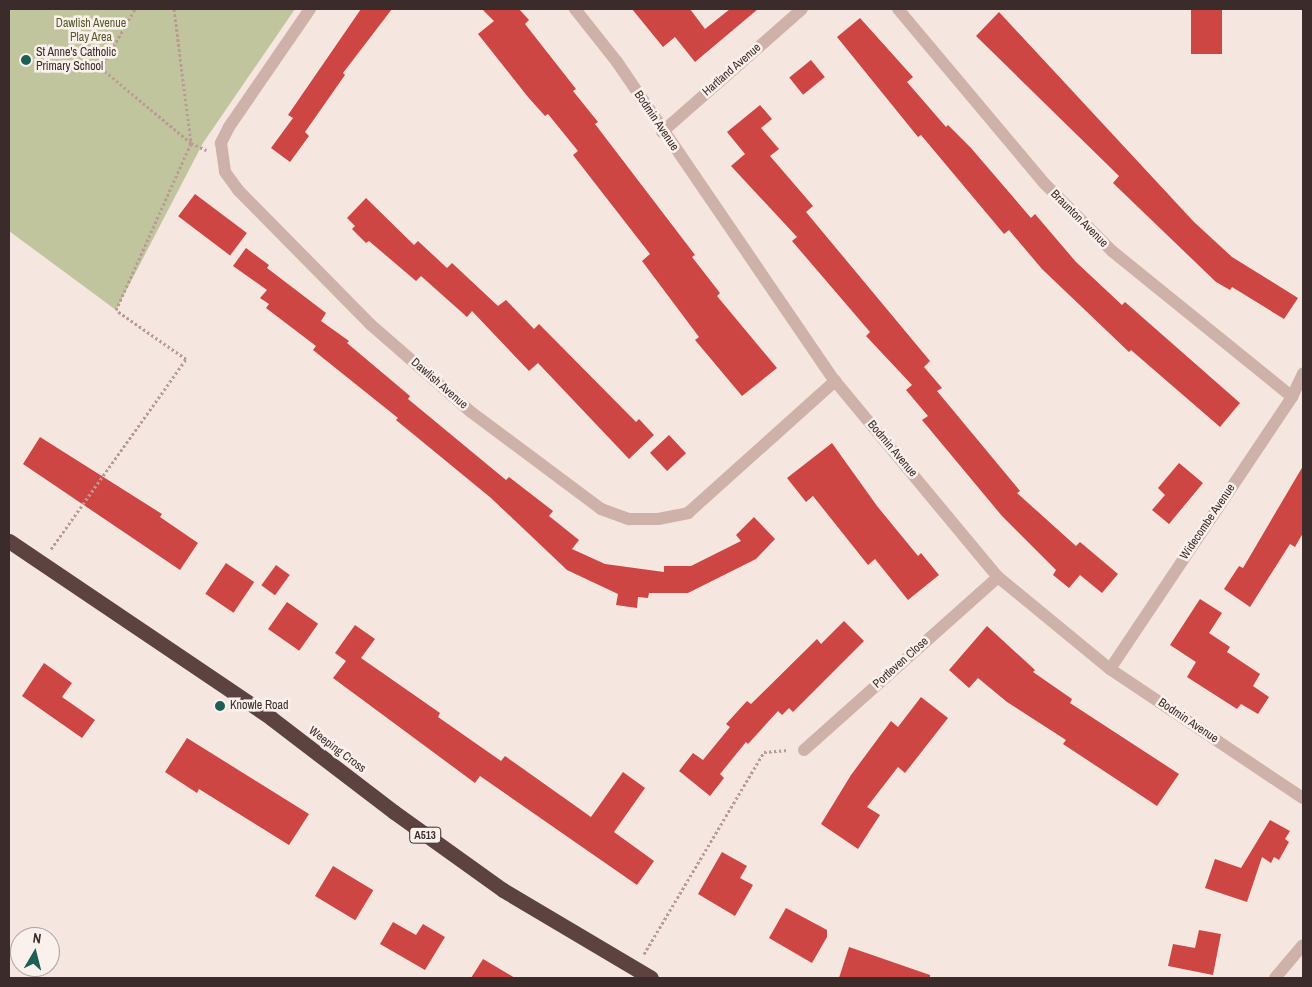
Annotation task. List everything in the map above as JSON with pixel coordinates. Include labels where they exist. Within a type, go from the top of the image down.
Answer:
[{"type":"highway","name":"Weeping Cross","points":[[9,541],[271,718],[394,812],[503,890],[651,978]]},
{"type":"street","points":[[222,158],[222,143],[229,127],[310,9]]},
{"type":"street","name":"Bodmin Avenue","points":[[575,9],[617,62],[662,132],[835,381],[998,577],[1110,669],[1303,798]]},
{"type":"street","name":"Hartland Avenue","points":[[662,132],[802,9]]},
{"type":"street","name":"Braunton Avenue","points":[[898,9],[1044,183],[1112,251],[1292,397]]},
{"type":"street","name":"Dawlish Avenue","points":[[222,158],[225,172],[238,190],[377,330],[471,412],[601,509],[629,519],[658,519],[688,513],[835,381]]},
{"type":"street","name":"Widecombe Avenue","points":[[1110,669],[1292,397],[1303,373]]},
{"type":"street","name":"Portleven Close","points":[[804,750],[998,577]]},
{"type":"street","points":[[1275,978],[1303,944]]},
{"type":"path","points":[[135,9],[101,68],[191,143],[222,158]]},
{"type":"path","points":[[42,563],[186,359],[116,310],[191,143],[174,9]]},
{"type":"path","points":[[635,969],[764,752],[804,750]]},
{"type":"green space","name":"Dawlish Avenue Play Area","points":[[9,9],[295,9],[203,143],[116,310],[9,231]]},
{"type":"building","points":[[361,9],[392,9],[343,73],[345,75],[305,132],[309,136],[290,162],[271,148],[293,118],[288,115]]},
{"type":"building","points":[[482,9],[519,9],[529,20],[525,24],[576,89],[573,91],[598,122],[595,124],[695,255],[692,257],[720,293],[717,296],[777,368],[742,396],[695,340],[699,337],[642,261],[650,254],[573,155],[578,151],[548,114],[545,116],[528,97],[478,34],[494,21]]},
{"type":"building","points":[[632,9],[690,9],[705,29],[730,9],[758,9],[695,62],[675,37],[663,47]]},
{"type":"building","points":[[1191,9],[1222,9],[1222,54],[1191,54]]},
{"type":"building","points":[[999,12],[1194,222],[1232,257],[1298,298],[1284,319],[1232,287],[1230,290],[1216,282],[1113,183],[1119,176],[976,36]]},
{"type":"building","points":[[860,18],[913,77],[907,82],[946,127],[948,125],[971,148],[1031,218],[1035,214],[1076,262],[1122,305],[1125,302],[1240,403],[1220,427],[1131,350],[1129,352],[1042,269],[1009,230],[1004,234],[921,135],[918,137],[837,37]]},
{"type":"building","points":[[811,60],[825,77],[803,95],[789,78]]},
{"type":"building","points":[[760,105],[772,119],[761,128],[779,149],[770,156],[813,206],[806,212],[930,361],[924,367],[942,388],[937,391],[1020,491],[1017,493],[1076,546],[1080,542],[1118,574],[1102,593],[1080,575],[1069,588],[1053,575],[1056,570],[1002,516],[922,420],[928,416],[906,390],[912,385],[866,336],[870,332],[792,241],[797,237],[731,166],[745,154],[727,132]]},
{"type":"building","points":[[195,194],[247,233],[230,255],[178,216]]},
{"type":"building","points":[[366,198],[414,245],[418,241],[447,268],[452,263],[498,306],[506,300],[534,329],[539,324],[636,422],[639,419],[654,435],[629,459],[538,363],[529,371],[472,311],[467,317],[421,276],[416,281],[369,241],[366,243],[352,229],[355,226],[347,218]]},
{"type":"building","points":[[246,248],[269,265],[267,268],[326,313],[321,321],[349,341],[347,343],[410,396],[408,399],[506,480],[509,477],[553,511],[549,516],[579,540],[572,549],[605,564],[664,572],[664,566],[691,566],[741,541],[736,535],[754,517],[775,539],[756,559],[688,593],[649,593],[648,598],[638,597],[637,608],[616,605],[618,594],[567,570],[491,498],[396,420],[398,418],[313,350],[316,346],[266,308],[269,304],[260,298],[267,290],[233,266]]},
{"type":"building","points":[[669,435],[686,453],[667,471],[650,453]]},
{"type":"building","points":[[40,437],[162,514],[160,517],[198,543],[180,570],[23,464]]},
{"type":"building","points":[[832,443],[877,506],[918,556],[921,553],[939,575],[908,600],[875,559],[868,565],[813,496],[806,502],[787,478]]},
{"type":"building","points":[[1179,463],[1203,483],[1169,524],[1152,510],[1165,495],[1158,488]]},
{"type":"building","points":[[1303,466],[1303,533],[1295,547],[1290,544],[1250,607],[1224,589],[1239,566],[1243,568]]},
{"type":"building","points":[[226,563],[254,582],[233,613],[205,594]]},
{"type":"building","points":[[276,565],[290,575],[275,595],[261,585]]},
{"type":"building","points":[[1200,599],[1222,613],[1209,633],[1230,647],[1227,652],[1260,674],[1253,686],[1269,697],[1258,714],[1241,704],[1237,709],[1187,677],[1196,662],[1170,645]]},
{"type":"building","points":[[287,602],[318,624],[299,651],[268,629]]},
{"type":"building","points":[[844,621],[864,641],[793,712],[789,708],[782,715],[778,711],[748,744],[746,742],[720,774],[724,778],[710,796],[679,771],[693,753],[703,760],[730,727],[726,724],[747,701],[751,704],[817,639],[821,644]]},
{"type":"building","points":[[355,625],[375,639],[361,658],[440,713],[438,717],[501,761],[505,756],[591,817],[623,772],[645,788],[614,832],[654,861],[637,885],[480,776],[475,783],[333,678],[346,661],[335,653]]},
{"type":"building","points":[[987,626],[1035,670],[1033,672],[1072,699],[1070,703],[1179,774],[1157,806],[1063,744],[1066,740],[1007,702],[978,678],[969,688],[949,670]]},
{"type":"building","points":[[44,663],[72,683],[62,697],[95,720],[82,738],[22,696]]},
{"type":"building","points":[[921,697],[948,718],[905,773],[898,767],[867,807],[880,815],[858,849],[821,824],[851,775],[891,721],[898,727]]},
{"type":"building","points":[[187,738],[309,814],[289,845],[199,789],[197,793],[165,772]]},
{"type":"building","points":[[1270,820],[1290,831],[1285,839],[1289,842],[1279,860],[1274,857],[1271,863],[1262,857],[1247,902],[1205,888],[1215,859],[1241,868]]},
{"type":"building","points":[[722,852],[747,866],[740,878],[753,885],[735,916],[698,894]]},
{"type":"building","points":[[333,866],[373,890],[355,920],[315,896]]},
{"type":"building","points":[[786,908],[827,930],[827,937],[812,963],[769,938]]},
{"type":"building","points":[[393,922],[416,935],[423,924],[445,937],[425,970],[380,944]]},
{"type":"building","points":[[1199,930],[1221,934],[1213,975],[1168,966],[1173,944],[1195,948]]},
{"type":"building","points":[[849,947],[930,975],[930,978],[839,978]]},
{"type":"building","points":[[483,959],[515,978],[471,978]]},
{"type":"place","name":"St Anne's Catholic Primary School","points":[[26,60]]},
{"type":"place","name":"Knowle Road","points":[[220,706]]}]
